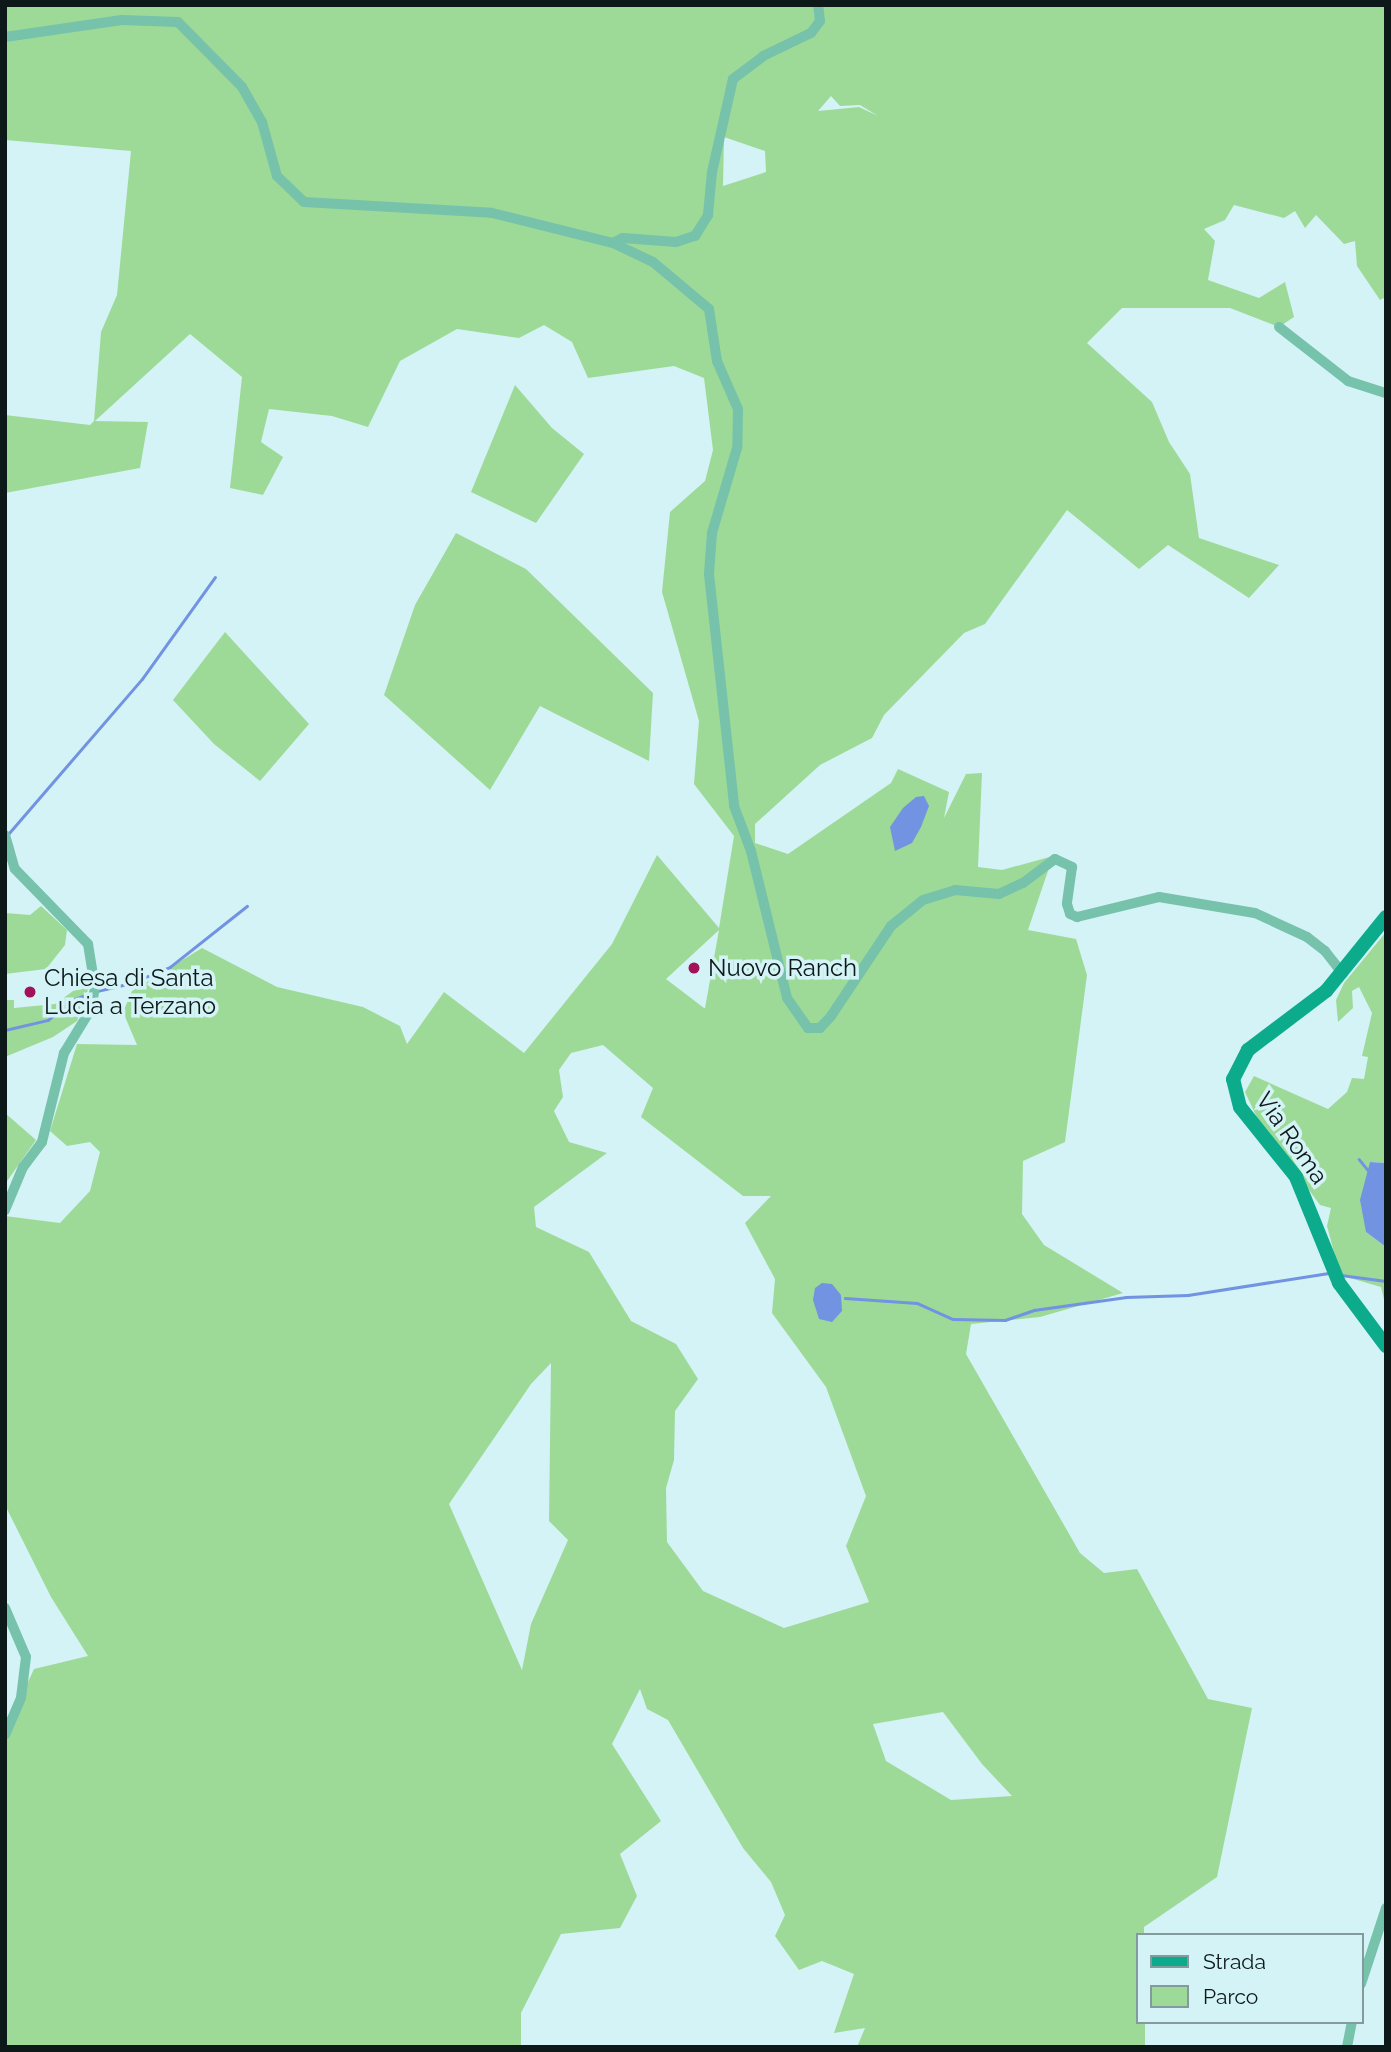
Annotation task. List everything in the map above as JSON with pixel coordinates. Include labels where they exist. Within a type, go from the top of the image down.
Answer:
[{"type":"main road","name":"Via Roma","points":[[1386,917],[1343,974],[1297,1014],[1261,1037],[1238,1064],[1233,1079],[1240,1107],[1296,1177],[1339,1283],[1386,1346]]},
{"type":"street","points":[[613,243],[623,238],[676,242],[695,236],[708,215],[712,172],[733,79],[764,57],[811,33],[820,21],[818,5]]},
{"type":"street","points":[[5,37],[122,20],[178,22],[242,88],[262,122],[277,176],[304,202],[419,205],[492,213],[613,243],[653,261],[709,309],[717,360],[738,409],[737,448],[712,533],[709,574],[736,814],[751,851],[787,998],[808,1028],[820,1028],[831,1016],[891,926],[923,900],[955,890],[999,894],[1023,883],[1055,859],[1072,867],[1068,904],[1070,914],[1077,917],[1159,897],[1245,911],[1280,921],[1307,937],[1325,951],[1343,974]]},
{"type":"street","points":[[1279,327],[1348,381],[1386,393]]},
{"type":"street","points":[[5,835],[15,869],[88,944],[95,987],[91,1009],[64,1053],[42,1142],[23,1167],[5,1210]]},
{"type":"street","points":[[5,1608],[26,1657],[21,1698],[5,1735]]},
{"type":"street","points":[[1363,1978],[1386,1908]]},
{"type":"street","points":[[1348,2047],[1352,2024]]},
{"type":"green space","points":[[5,5],[1386,5],[1386,297],[1380,300],[1357,266],[1355,241],[1344,244],[1316,215],[1305,228],[1295,211],[1284,218],[1234,205],[1225,220],[1204,229],[1215,241],[1208,280],[1259,298],[1285,282],[1294,317],[1279,327],[1230,308],[1122,308],[1087,343],[1152,402],[1169,442],[1190,474],[1199,538],[1279,565],[1249,598],[1168,545],[1139,569],[1067,510],[985,624],[964,633],[884,715],[872,738],[820,765],[755,824],[755,843],[788,854],[891,783],[898,769],[949,792],[944,818],[966,774],[982,773],[978,867],[1002,870],[1053,856],[1028,930],[1076,939],[1087,975],[1065,1142],[1023,1161],[1022,1214],[1044,1245],[1123,1293],[1040,1317],[971,1324],[966,1354],[1080,1553],[1104,1573],[1137,1569],[1208,1699],[1252,1708],[1217,1877],[1144,1927],[1144,1933],[1136,1933],[1136,2024],[1145,2024],[1145,2047],[857,2047],[865,2028],[834,2033],[854,1974],[822,1961],[799,1970],[775,1936],[785,1915],[771,1882],[743,1848],[668,1720],[647,1709],[640,1689],[612,1744],[661,1821],[620,1854],[637,1896],[620,1928],[561,1934],[521,2013],[521,2047],[5,2047],[5,1732],[34,1669],[88,1656],[51,1597],[5,1505],[5,1216],[60,1223],[90,1191],[100,1152],[90,1142],[67,1146],[50,1131],[77,1044],[137,1045],[123,1012],[132,991],[202,948],[277,987],[363,1007],[400,1026],[407,1044],[444,992],[524,1053],[612,944],[657,855],[719,928],[734,836],[694,784],[699,721],[662,592],[670,512],[705,481],[713,450],[704,378],[674,366],[588,378],[572,342],[544,325],[519,338],[457,329],[400,361],[368,427],[332,416],[269,409],[261,442],[283,457],[263,495],[230,488],[242,377],[190,334],[95,421],[148,422],[140,468],[5,493],[5,415],[90,425],[94,421],[101,332],[117,295],[131,151],[5,140]],"holes":[[[831,96],[840,106],[860,105],[878,116],[859,107],[818,111]],[[724,137],[765,151],[766,172],[723,186]],[[719,930],[705,1008],[666,979]],[[603,1045],[653,1088],[641,1117],[743,1196],[771,1196],[745,1223],[775,1279],[772,1313],[826,1387],[866,1496],[846,1546],[869,1602],[784,1628],[703,1591],[667,1542],[666,1488],[674,1460],[675,1411],[698,1379],[676,1344],[631,1321],[589,1252],[536,1227],[534,1207],[607,1153],[569,1142],[554,1111],[563,1097],[559,1070],[571,1053]],[[551,1363],[549,1521],[568,1540],[531,1624],[522,1670],[449,1504],[531,1384]],[[943,1712],[982,1764],[1012,1796],[951,1800],[886,1761],[873,1724]]]},
{"type":"green space","points":[[515,385],[552,428],[584,454],[536,523],[471,492]]},
{"type":"green space","points":[[456,533],[526,569],[653,693],[649,761],[540,706],[490,790],[384,695],[415,605]]},
{"type":"green space","points":[[225,632],[309,724],[260,781],[214,744],[173,700]]},
{"type":"green space","points":[[41,906],[67,930],[65,945],[46,969],[5,974],[5,913],[30,915]]},
{"type":"green space","points":[[1386,932],[1386,1163],[1370,1162],[1366,1232],[1386,1247],[1386,1308],[1381,1287],[1340,1275],[1327,1226],[1331,1208],[1320,1205],[1259,1122],[1245,1092],[1254,1076],[1328,1109],[1347,1092],[1352,1078],[1364,1079],[1368,1057],[1362,1056],[1372,1013],[1359,987],[1352,991],[1353,1008],[1338,1022],[1336,1000],[1344,983]]},
{"type":"green space","points":[[89,987],[77,1021],[53,1037],[5,1057],[5,1000],[14,1000],[14,1008],[55,1004],[73,991]]},
{"type":"green space","points":[[5,1113],[36,1140],[5,1184]]},
{"type":"water","points":[[924,796],[929,806],[921,827],[912,843],[895,851],[890,827],[903,808],[916,797]]},
{"type":"water","points":[[1370,1162],[1386,1163],[1386,1247],[1366,1232],[1360,1200]]},
{"type":"water","points":[[822,1283],[832,1284],[841,1295],[842,1311],[832,1322],[819,1319],[813,1300],[815,1288]]},
{"type":"waterway","points":[[9,833],[142,679],[215,577]]},
{"type":"waterway","points":[[97,991],[131,983],[170,967],[247,906]]},
{"type":"waterway","points":[[5,1030],[48,1020],[72,1000],[91,993]]},
{"type":"waterway","points":[[1359,1159],[1368,1170]]},
{"type":"waterway","points":[[845,1298],[917,1303],[953,1319],[1005,1320],[1034,1310],[1126,1297],[1188,1295],[1328,1273]]},
{"type":"waterway","points":[[1341,1275],[1386,1281]]},
{"type":"place","name":"Nuovo Ranch","points":[[694,968]]},
{"type":"place","name":"Chiesa di Santa Lucia a Terzano","points":[[30,992]]}]
